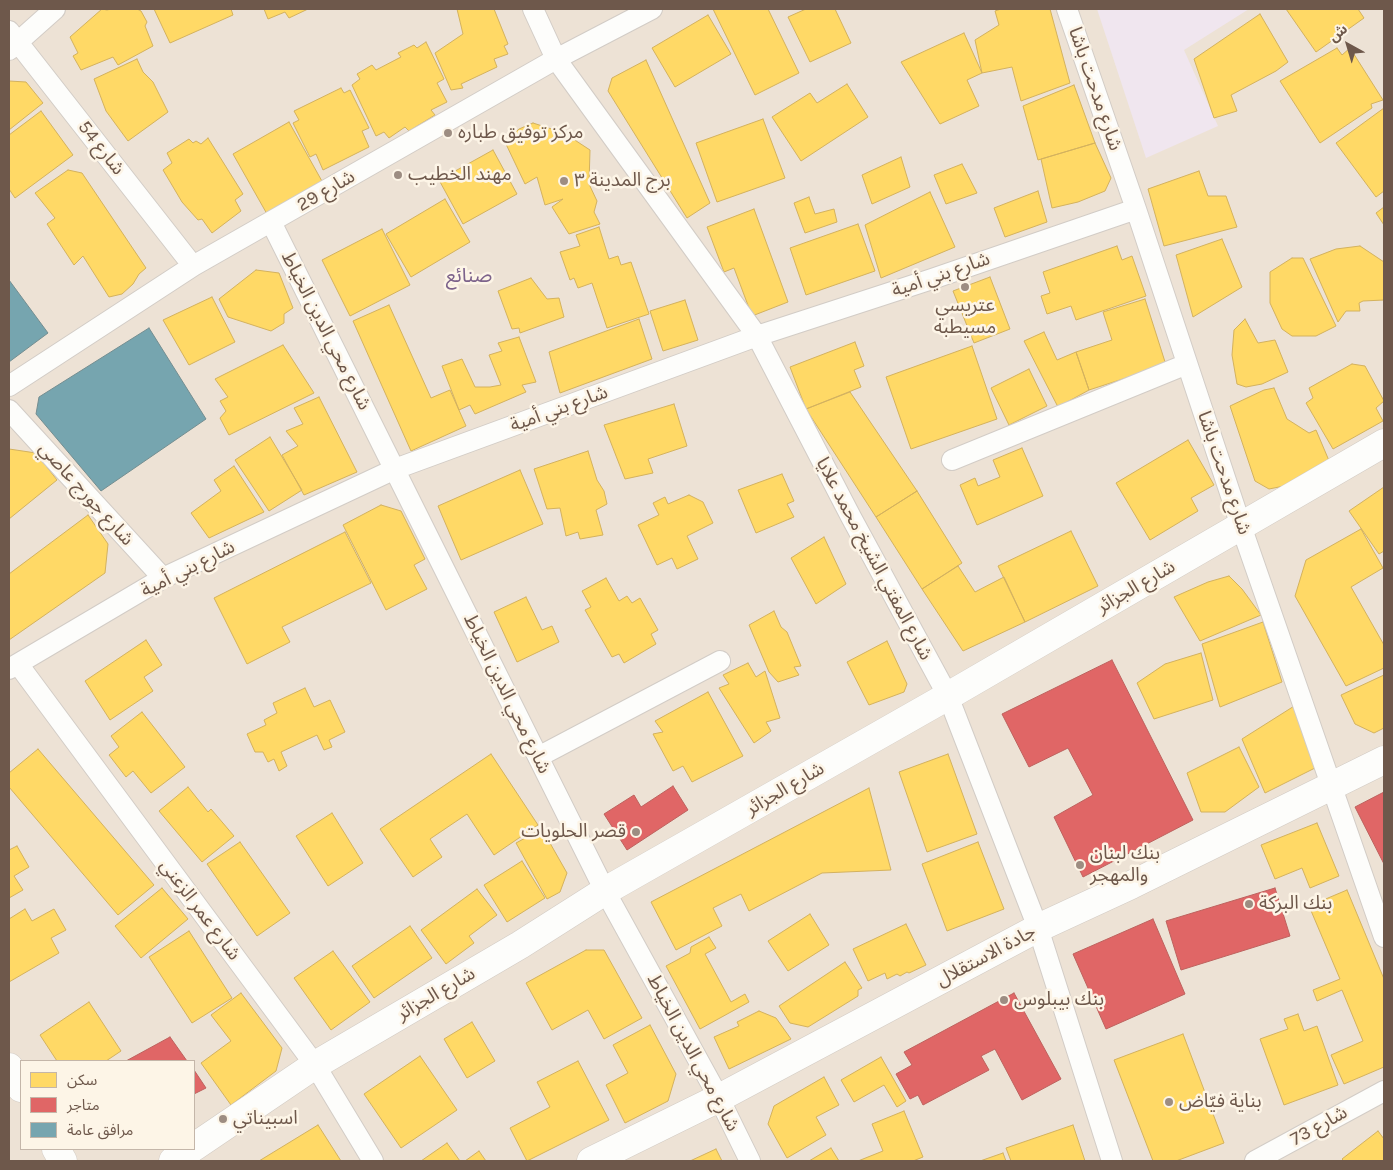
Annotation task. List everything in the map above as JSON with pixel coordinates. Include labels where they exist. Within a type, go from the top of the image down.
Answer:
[{"type":"main road","name":"شارع الجزائر","points":[[195,1146],[314,1065],[520,945],[605,891],[948,696],[1384,443]]},
{"type":"main road","name":"جادة الاستقلال","points":[[591,1161],[718,1098],[1038,928],[1384,760]]},
{"type":"main road","points":[[9,1067],[20,1086]]},
{"type":"main road","points":[[57,1150],[63,1161]]},
{"type":"main road","name":"شارع الجزائر","points":[[173,1161],[189,1150]]},
{"type":"street","points":[[12,41],[55,9]]},
{"type":"street","name":"شارع المفتي الشيخ محمد علايا","points":[[533,9],[556,60],[757,336],[851,517],[948,696],[1038,928],[1112,1161]]},
{"type":"street","name":"شارع 29","points":[[9,386],[193,266],[556,60],[652,9]]},
{"type":"street","name":"شارع مدحت باشا","points":[[1067,9],[1136,208],[1241,526],[1384,937]]},
{"type":"street","name":"شارع 54","points":[[12,41],[193,266]]},
{"type":"street","name":"شارع بني أمية","points":[[13,667],[162,578],[395,470],[757,336],[932,279],[1136,208]]},
{"type":"street","name":"شارع محي الدين الخياط","points":[[271,222],[605,891],[718,1098],[750,1161]]},
{"type":"street","points":[[952,460],[1187,364]]},
{"type":"street","name":"شارع جورج عاصي","points":[[9,410],[162,578]]},
{"type":"street","points":[[538,757],[720,661]]},
{"type":"street","name":"شارع عمر الزعني","points":[[13,667],[314,1065],[373,1161]]},
{"type":"street","name":"شارع 73","points":[[1255,1161],[1384,1091]]},
{"type":"shaded area","points":[[9,9],[1384,9],[1384,1161],[9,1161]]},
{"type":"shaded area","points":[[1097,9],[1249,9],[1184,50],[1218,126],[1146,158]]},
{"type":"building: سكن","points":[[102,9],[137,9],[141,11],[147,22],[145,26],[153,46],[118,65],[113,57],[81,70],[73,56],[78,53],[70,37]]},
{"type":"building: سكن","points":[[154,9],[231,9],[233,15],[170,43]]},
{"type":"building: سكن","points":[[264,9],[308,9],[289,18],[285,12],[268,19]]},
{"type":"building: سكن","points":[[457,9],[494,9],[508,44],[504,46],[508,54],[494,59],[497,67],[461,84],[463,88],[451,90],[435,53],[463,34]]},
{"type":"building: سكن","points":[[713,9],[768,9],[799,73],[755,95]]},
{"type":"building: سكن","points":[[806,9],[835,9],[851,43],[810,62],[788,17]]},
{"type":"building: سكن","points":[[1001,9],[1050,9],[1070,83],[1021,101],[1012,67],[982,73],[975,40],[999,25],[995,11]]},
{"type":"building: سكن","points":[[1286,9],[1358,9],[1364,18],[1316,52]]},
{"type":"building: سكن","points":[[1260,14],[1288,62],[1276,71],[1231,95],[1237,111],[1214,118],[1194,59]]},
{"type":"building: سكن","points":[[708,15],[731,54],[675,87],[652,48]]},
{"type":"building: سكن","points":[[964,33],[982,73],[967,80],[979,106],[940,124],[901,62]]},
{"type":"building: سكن","points":[[426,42],[444,79],[437,83],[447,102],[431,110],[435,115],[409,131],[405,127],[389,138],[384,132],[376,136],[352,85],[360,79],[357,74],[372,65],[376,70],[401,57],[398,53],[414,45],[417,48]]},
{"type":"building: سكن","points":[[1337,48],[1342,55],[1350,48],[1383,100],[1371,104],[1372,108],[1320,143],[1280,81]]},
{"type":"building: سكن","points":[[137,59],[143,72],[153,82],[168,112],[128,141],[106,111],[94,79]]},
{"type":"building: سكن","points":[[646,60],[710,203],[687,218],[608,91],[612,78]]},
{"type":"building: سكن","points":[[9,81],[26,82],[43,103],[9,130]]},
{"type":"building: سكن","points":[[847,84],[868,117],[801,161],[772,117],[810,93],[817,103]]},
{"type":"building: سكن","points":[[1074,85],[1095,143],[1038,160],[1023,106]]},
{"type":"building: سكن","points":[[341,88],[344,93],[350,90],[369,128],[362,131],[369,147],[323,170],[316,154],[310,157],[293,123],[299,120],[294,111]]},
{"type":"building: سكن","points":[[1384,108],[1384,191],[1376,197],[1336,143]]},
{"type":"building: سكن","points":[[41,111],[73,155],[15,198],[9,189],[9,135]]},
{"type":"building: سكن","points":[[763,119],[785,178],[717,202],[696,143]]},
{"type":"building: سكن","points":[[289,122],[323,183],[267,214],[233,154]]},
{"type":"building: سكن","name":"برج المدينة ٣","points":[[533,123],[564,133],[590,150],[589,184],[597,201],[594,212],[600,224],[569,234],[552,207],[563,199],[545,205],[537,177],[525,184],[505,142],[519,129]]},
{"type":"building: سكن","points":[[208,138],[243,194],[235,200],[241,211],[212,233],[202,219],[198,220],[182,202],[163,170],[172,163],[167,153],[189,139],[193,143],[196,141],[201,144]]},
{"type":"building: سكن","points":[[1095,143],[1111,178],[1105,191],[1078,202],[1052,208],[1041,159]]},
{"type":"building: سكن","points":[[493,150],[517,194],[463,224],[439,180]]},
{"type":"building: سكن","points":[[901,157],[910,187],[872,204],[862,175]]},
{"type":"building: سكن","points":[[962,164],[977,193],[946,204],[934,175]]},
{"type":"building: سكن","points":[[68,170],[82,173],[146,268],[122,294],[109,297],[83,256],[74,265],[47,224],[55,218],[35,193]]},
{"type":"building: سكن","points":[[1199,171],[1208,196],[1226,196],[1237,227],[1164,246],[1148,189]]},
{"type":"building: سكن","points":[[1038,191],[1047,222],[1005,237],[994,208]]},
{"type":"building: سكن","points":[[930,192],[955,247],[881,278],[865,225]]},
{"type":"building: سكن","points":[[809,197],[815,214],[834,209],[837,222],[805,233],[794,203]]},
{"type":"building: سكن","points":[[445,199],[470,242],[411,277],[386,234]]},
{"type":"building: سكن","points":[[1384,207],[1384,225],[1376,213]]},
{"type":"building: سكن","points":[[754,209],[788,302],[752,316],[734,268],[724,272],[707,227]]},
{"type":"building: سكن","points":[[858,224],[875,271],[806,295],[790,248]]},
{"type":"building: سكن","points":[[599,227],[609,259],[618,256],[621,265],[631,262],[649,314],[607,328],[592,283],[578,288],[574,278],[570,280],[560,252],[580,246],[576,235]]},
{"type":"building: سكن","points":[[382,229],[410,285],[350,316],[322,260]]},
{"type":"building: سكن","points":[[1222,239],[1242,287],[1193,317],[1176,255]]},
{"type":"building: سكن","points":[[1117,246],[1122,260],[1132,256],[1146,296],[1076,320],[1071,306],[1047,314],[1041,296],[1050,293],[1043,272]]},
{"type":"building: سكن","points":[[1360,246],[1384,262],[1384,300],[1363,301],[1359,303],[1360,311],[1346,311],[1338,322],[1310,259],[1336,249]]},
{"type":"building: سكن","points":[[1292,258],[1303,258],[1336,326],[1316,336],[1292,336],[1282,329],[1270,303],[1270,272]]},
{"type":"building: سكن","points":[[256,270],[279,273],[293,308],[284,314],[284,323],[271,331],[228,317],[219,299]]},
{"type":"building: سكن","points":[[990,277],[1010,329],[974,343],[953,291]]},
{"type":"building: سكن","points":[[531,278],[547,299],[559,298],[564,317],[520,333],[519,328],[512,329],[498,291]]},
{"type":"building: سكن","points":[[212,297],[235,342],[189,365],[163,320]]},
{"type":"building: سكن","points":[[1145,299],[1166,365],[1089,390],[1076,352],[1112,340],[1103,312]]},
{"type":"building: سكن","points":[[685,300],[698,340],[663,351],[650,311]]},
{"type":"building: سكن","points":[[389,305],[431,398],[450,390],[466,426],[411,451],[353,321]]},
{"type":"building: سكن","points":[[639,319],[652,359],[560,393],[549,352]]},
{"type":"building: سكن","points":[[1245,319],[1258,343],[1275,340],[1288,372],[1262,384],[1246,387],[1237,384],[1232,355],[1234,330]]},
{"type":"building: سكن","points":[[1044,332],[1057,360],[1076,352],[1089,390],[1058,407],[1024,341]]},
{"type":"building: سكن","points":[[519,337],[536,382],[522,385],[526,392],[475,414],[470,405],[459,410],[442,366],[462,359],[475,387],[501,385],[489,355],[502,351],[498,343]]},
{"type":"building: سكن","points":[[855,342],[864,366],[854,370],[861,387],[806,409],[790,367]]},
{"type":"building: سكن","points":[[283,345],[314,393],[229,435],[220,418],[226,411],[220,401],[228,397],[215,379]]},
{"type":"building: سكن","points":[[972,346],[997,419],[911,449],[886,377]]},
{"type":"building: سكن","points":[[1352,364],[1365,366],[1384,401],[1376,408],[1383,421],[1333,449],[1306,403],[1313,398],[1309,388]]},
{"type":"building: سكن","points":[[1029,369],[1047,406],[1009,425],[991,388]]},
{"type":"building: سكن","points":[[1274,388],[1287,419],[1309,433],[1316,430],[1330,463],[1284,486],[1269,489],[1255,481],[1230,406],[1264,390]]},
{"type":"building: سكن","points":[[850,392],[917,491],[876,517],[806,409]]},
{"type":"building: سكن","points":[[319,397],[357,472],[304,495],[282,455],[298,446],[286,431],[303,424],[294,408]]},
{"type":"building: سكن","points":[[674,404],[687,446],[648,459],[653,473],[625,479],[604,425]]},
{"type":"building: سكن","points":[[270,437],[302,490],[269,511],[235,460]]},
{"type":"building: سكن","points":[[1188,440],[1214,485],[1191,498],[1198,511],[1150,540],[1116,483]]},
{"type":"building: سكن","points":[[1022,448],[1043,496],[977,525],[960,485],[975,478],[978,486],[1000,477],[993,460]]},
{"type":"building: سكن","points":[[9,449],[36,453],[57,480],[9,519]]},
{"type":"building: سكن","points":[[588,451],[597,480],[604,491],[607,504],[596,510],[603,535],[580,539],[578,532],[566,536],[560,508],[547,509],[534,469]]},
{"type":"building: سكن","points":[[234,466],[264,512],[209,538],[191,513],[221,491],[214,480]]},
{"type":"building: سكن","points":[[520,470],[543,524],[461,560],[438,506]]},
{"type":"building: سكن","points":[[782,474],[794,501],[787,504],[794,517],[756,533],[738,490]]},
{"type":"building: سكن","points":[[1384,487],[1384,551],[1379,554],[1349,511]]},
{"type":"building: سكن","points":[[917,491],[962,563],[922,589],[876,517]]},
{"type":"building: سكن","points":[[689,495],[703,502],[713,523],[687,536],[698,559],[677,569],[672,558],[657,565],[638,525],[659,515],[653,503],[665,497],[668,504]]},
{"type":"building: سكن","points":[[381,505],[401,511],[425,559],[414,565],[427,589],[386,610],[343,525]]},
{"type":"building: سكن","points":[[88,515],[108,544],[105,573],[9,640],[9,574]]},
{"type":"building: سكن","points":[[1361,529],[1383,568],[1351,587],[1384,645],[1384,668],[1346,686],[1295,596],[1306,560]]},
{"type":"building: سكن","points":[[1071,531],[1098,586],[1025,622],[998,566]]},
{"type":"building: سكن","points":[[345,532],[371,583],[282,627],[290,642],[247,664],[214,598]]},
{"type":"building: سكن","points":[[824,537],[846,584],[816,604],[791,558]]},
{"type":"building: سكن","points":[[958,566],[975,592],[1004,577],[1025,622],[963,651],[922,589]]},
{"type":"building: سكن","points":[[1229,576],[1242,589],[1261,615],[1200,641],[1174,597],[1208,582]]},
{"type":"building: سكن","points":[[606,578],[619,601],[627,596],[632,603],[640,598],[658,630],[651,634],[656,644],[624,663],[619,654],[612,657],[585,610],[591,607],[582,591]]},
{"type":"building: سكن","points":[[526,597],[542,630],[552,626],[559,642],[517,662],[494,612]]},
{"type":"building: سكن","points":[[774,611],[781,627],[787,632],[801,666],[794,667],[799,675],[778,682],[769,672],[749,625]]},
{"type":"building: سكن","points":[[1263,622],[1282,682],[1220,707],[1202,644]]},
{"type":"building: سكن","points":[[146,640],[162,665],[144,677],[153,691],[110,720],[85,681]]},
{"type":"building: سكن","points":[[887,641],[907,684],[904,692],[869,705],[847,662]]},
{"type":"building: سكن","points":[[1201,653],[1213,700],[1154,719],[1137,683],[1165,664]]},
{"type":"building: سكن","points":[[748,663],[756,677],[765,671],[780,718],[766,722],[771,731],[754,743],[719,688],[729,684],[723,675]]},
{"type":"building: سكن","points":[[1384,675],[1384,728],[1374,733],[1355,724],[1341,695]]},
{"type":"building: سكن","points":[[305,688],[314,707],[330,700],[345,732],[329,740],[332,747],[324,750],[317,735],[281,752],[287,766],[279,771],[274,759],[268,762],[263,752],[255,752],[247,734],[266,725],[264,720],[277,713],[273,703]]},
{"type":"building: سكن","points":[[708,692],[743,756],[692,782],[683,766],[673,771],[653,734],[663,732],[655,721]]},
{"type":"building: سكن","points":[[1299,703],[1321,765],[1265,793],[1242,739]]},
{"type":"building: سكن","points":[[142,712],[185,767],[151,793],[133,771],[126,777],[109,755],[119,747],[111,736]]},
{"type":"building: سكن","points":[[1239,747],[1259,787],[1225,812],[1201,812],[1187,773]]},
{"type":"building: سكن","points":[[38,749],[154,885],[118,915],[9,787],[9,773]]},
{"type":"building: سكن","points":[[491,754],[538,825],[494,855],[467,814],[430,839],[442,857],[413,877],[380,829]]},
{"type":"building: سكن","points":[[948,754],[977,834],[927,852],[899,772]]},
{"type":"building: سكن","points":[[188,787],[208,812],[211,809],[234,836],[202,862],[159,811]]},
{"type":"building: سكن","points":[[869,788],[891,870],[822,873],[749,911],[741,894],[713,908],[722,926],[676,950],[651,902]]},
{"type":"building: سكن","points":[[332,813],[363,863],[328,886],[296,836]]},
{"type":"building: سكن","points":[[1317,823],[1339,876],[1310,888],[1302,868],[1275,879],[1261,845]]},
{"type":"building: سكن","points":[[542,829],[567,873],[560,892],[547,899],[516,843]]},
{"type":"building: سكن","points":[[240,842],[290,913],[257,936],[207,864]]},
{"type":"building: سكن","points":[[978,842],[1004,909],[947,931],[922,864]]},
{"type":"building: سكن","points":[[17,846],[29,867],[14,876],[23,890],[9,898],[9,850]]},
{"type":"building: سكن","points":[[522,861],[545,898],[507,922],[484,885]]},
{"type":"building: سكن","points":[[162,888],[188,919],[141,958],[115,926]]},
{"type":"building: سكن","points":[[477,889],[497,915],[469,936],[474,943],[446,964],[421,930]]},
{"type":"building: سكن","points":[[1347,890],[1384,979],[1384,1067],[1344,1084],[1331,1055],[1363,1041],[1342,990],[1317,1001],[1313,990],[1340,979],[1309,906]]},
{"type":"building: سكن","points":[[25,909],[32,921],[54,909],[66,930],[51,938],[59,953],[9,982],[9,919]]},
{"type":"building: سكن","points":[[810,914],[829,945],[788,971],[768,941]]},
{"type":"building: سكن","points":[[906,924],[926,965],[900,976],[897,974],[887,979],[885,973],[868,981],[853,949]]},
{"type":"building: سكن","points":[[410,926],[432,958],[374,998],[352,966]]},
{"type":"building: سكن","points":[[189,931],[232,998],[192,1023],[149,957]]},
{"type":"building: سكن","points":[[709,937],[716,948],[705,954],[731,1002],[745,994],[749,1002],[700,1029],[666,966],[690,953],[691,947]]},
{"type":"building: سكن","points":[[586,950],[604,950],[642,1018],[604,1039],[588,1010],[552,1030],[526,983]]},
{"type":"building: سكن","points":[[333,951],[370,1002],[331,1030],[294,978]]},
{"type":"building: سكن","points":[[845,962],[862,988],[858,990],[858,996],[808,1027],[790,1023],[779,1006]]},
{"type":"building: سكن","points":[[241,993],[282,1048],[276,1071],[231,1105],[201,1063],[231,1041],[211,1015]]},
{"type":"building: سكن","points":[[89,1002],[121,1051],[108,1060],[56,1060],[40,1035]]},
{"type":"building: سكن","points":[[759,1011],[776,1018],[791,1039],[729,1069],[714,1037],[739,1026],[737,1022]]},
{"type":"building: سكن","points":[[1298,1014],[1304,1031],[1317,1026],[1338,1085],[1284,1105],[1260,1039],[1288,1029],[1284,1019]]},
{"type":"building: سكن","points":[[472,1022],[495,1061],[467,1078],[444,1039]]},
{"type":"building: سكن","points":[[650,1025],[676,1074],[668,1101],[625,1123],[606,1085],[628,1073],[613,1045]]},
{"type":"building: سكن","name":"بناية فيّاض","points":[[1183,1034],[1224,1143],[1176,1161],[1153,1161],[1114,1060]]},
{"type":"building: سكن","points":[[420,1056],[457,1110],[401,1148],[364,1094]]},
{"type":"building: سكن","points":[[881,1057],[906,1101],[897,1107],[884,1085],[854,1102],[841,1080]]},
{"type":"building: سكن","points":[[578,1061],[609,1120],[527,1161],[510,1128],[550,1107],[537,1082]]},
{"type":"building: سكن","points":[[824,1077],[839,1105],[816,1117],[826,1135],[787,1158],[768,1124],[774,1106]]},
{"type":"building: سكن","points":[[904,1111],[923,1157],[913,1161],[858,1161],[883,1151],[872,1124]]},
{"type":"building: سكن","points":[[318,1125],[341,1161],[259,1161]]},
{"type":"building: سكن","points":[[1073,1125],[1085,1161],[1011,1161],[1006,1148]]},
{"type":"building: سكن","points":[[1378,1131],[1384,1139],[1384,1161],[1344,1161],[1342,1159]]},
{"type":"building: سكن","points":[[447,1143],[460,1161],[421,1161]]},
{"type":"building: سكن","points":[[831,1148],[839,1161],[809,1161]]},
{"type":"building: سكن","points":[[716,1149],[722,1161],[690,1161]]},
{"type":"building: سكن","points":[[479,1151],[486,1161],[465,1161]]},
{"type":"building: سكن","points":[[1003,1153],[1006,1161],[980,1161]]},
{"type":"building: متاجر","points":[[1112,660],[1193,820],[1083,877],[1054,817],[1093,795],[1068,748],[1029,767],[1002,714]]},
{"type":"building: متاجر","points":[[673,786],[688,810],[627,850],[604,814],[634,795],[641,807]]},
{"type":"building: متاجر","points":[[1384,792],[1384,864],[1355,807]]},
{"type":"building: متاجر","points":[[1275,888],[1290,936],[1181,970],[1166,921]]},
{"type":"building: متاجر","points":[[1153,919],[1185,994],[1106,1029],[1073,954]]},
{"type":"building: متاجر","points":[[1014,993],[1061,1079],[1022,1100],[995,1049],[981,1056],[989,1070],[923,1105],[918,1095],[910,1099],[896,1074],[912,1065],[904,1052]]},
{"type":"building: متاجر","points":[[170,1037],[186,1060],[128,1060]]},
{"type":"building: متاجر","points":[[195,1072],[206,1088],[195,1094]]},
{"type":"building: مرافق عامة","points":[[9,280],[48,333],[9,362]]},
{"type":"building: مرافق عامة","points":[[149,328],[206,419],[101,491],[36,414],[39,397]]},
{"type":"place","name":"مركز توفيق طباره","points":[[448,133]]},
{"type":"place","name":"مهند الخطيب","points":[[398,175]]},
{"type":"place","name":"برج المدينة ٣","points":[[564,181]]},
{"type":"place","name":"عتريسي مسيطبه","points":[[965,287]]},
{"type":"place","name":"قصر الحلويات","points":[[636,832]]},
{"type":"place","name":"بنك لبنان والمهجر","points":[[1080,865]]},
{"type":"place","name":"بنك البركة","points":[[1249,904]]},
{"type":"place","name":"بنك بيبلوس","points":[[1004,1000]]},
{"type":"place","name":"بناية فيّاض","points":[[1169,1102]]},
{"type":"place","name":"اسبيناتي","points":[[223,1119]]},
{"type":"district","name":"صنائع","points":[[469,276]]}]
